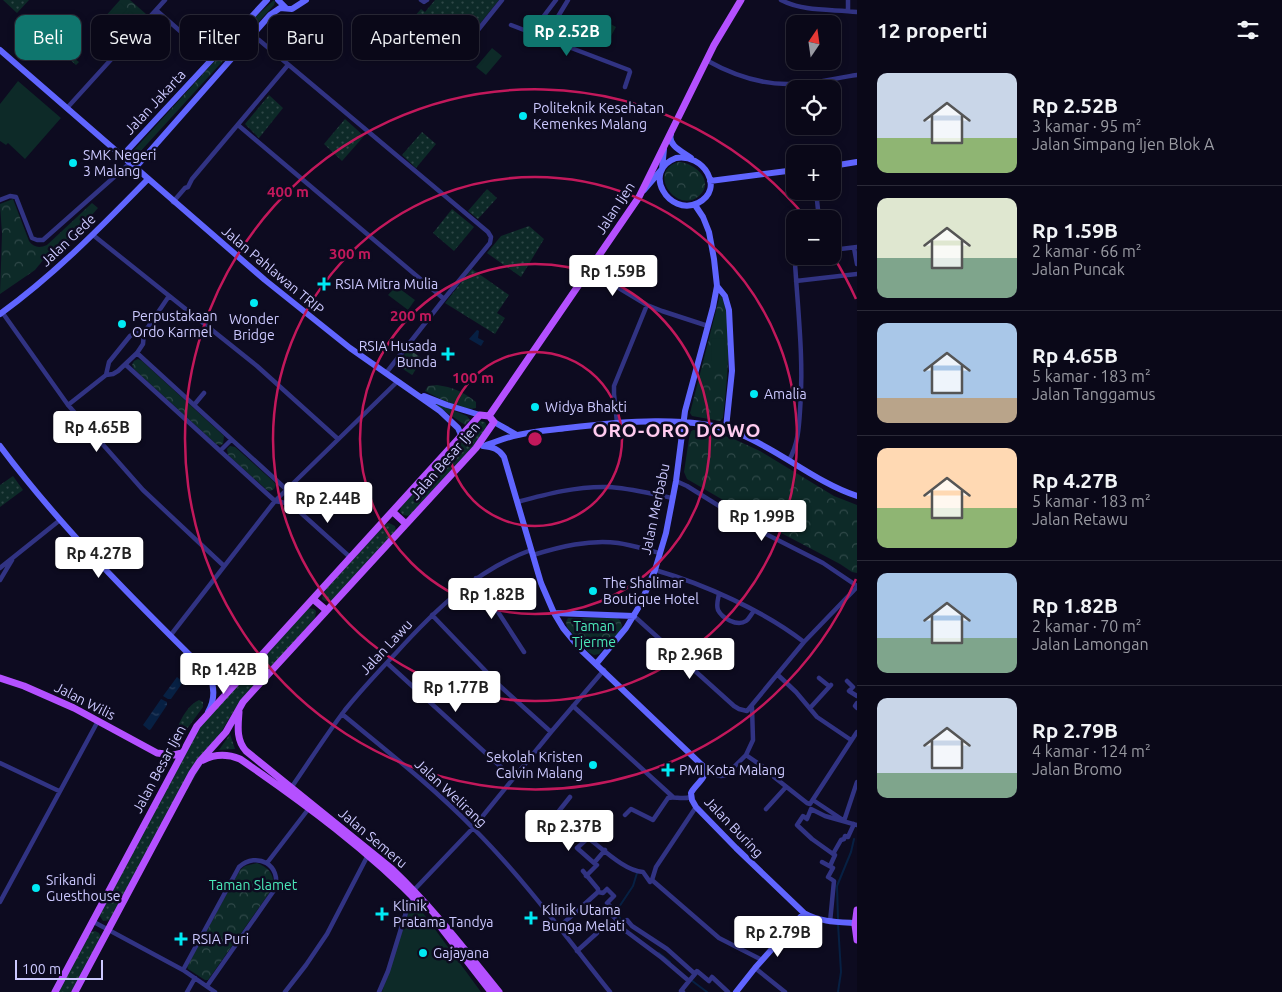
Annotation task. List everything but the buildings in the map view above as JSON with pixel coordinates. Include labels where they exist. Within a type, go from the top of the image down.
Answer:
[{"type":"main road","name":"Jalan Jakarta","points":[[253,15],[267,0]]},
{"type":"main road","points":[[278,0],[286,8]]},
{"type":"main road","points":[[132,165],[270,15],[280,8],[292,9],[306,0]]},
{"type":"main road","name":"Jalan Ijen","points":[[488,416],[639,197],[706,60],[741,0]]},
{"type":"main road","name":"Jalan Pahlawan TRIP","points":[[0,50],[284,297],[350,348],[416,393],[452,421],[458,428],[462,438]]},
{"type":"main road","name":"Jalan Jakarta","points":[[122,156],[211,60]]},
{"type":"main road","points":[[664,145],[660,184],[665,195],[680,205],[694,204],[703,200],[707,196],[710,181],[706,170],[672,144],[670,138],[675,123]]},
{"type":"main road","points":[[639,197],[669,161],[676,158],[695,160]]},
{"type":"main road","points":[[841,165],[857,162]]},
{"type":"main road","points":[[710,181],[786,171]]},
{"type":"main road","name":"Jalan Gede","points":[[1,313],[38,284],[93,235],[148,179]]},
{"type":"main road","name":"Jalan Merbabu","points":[[596,664],[634,616],[655,570],[673,498],[682,423],[717,286],[709,232],[703,217],[694,204]]},
{"type":"main road","name":"Jalan Merbabu","points":[[717,286],[724,296],[729,310],[732,371],[726,428]]},
{"type":"main road","name":"Jalan Pahlawan TRIP","points":[[416,393],[447,406],[480,415]]},
{"type":"main road","name":"Jalan Besar Ijen","points":[[55,992],[197,726],[462,438],[480,415],[488,416],[494,422],[480,447],[406,524],[252,692],[239,709],[226,732],[192,773],[75,992]]},
{"type":"main road","points":[[494,422],[517,435]]},
{"type":"main road","points":[[480,447],[517,435],[617,423],[704,424],[726,428],[749,438],[835,487],[857,496]]},
{"type":"main road","points":[[0,446],[60,520],[131,598],[210,675],[223,684],[236,683]]},
{"type":"main road","points":[[480,447],[495,448],[504,457],[541,582],[554,613],[563,628],[582,651],[700,762],[706,772]]},
{"type":"main road","points":[[392,512],[406,524]]},
{"type":"main road","points":[[313,599],[326,610]]},
{"type":"main road","points":[[554,613],[634,616]]},
{"type":"main road","points":[[208,712],[214,694],[210,675]]},
{"type":"main road","name":"Jalan Wilis","points":[[0,678],[49,696],[157,753],[171,764],[173,772]]},
{"type":"main road","name":"Jalan Semeru","points":[[239,709],[238,730],[241,746],[290,790],[369,853],[413,893],[445,925],[499,992]]},
{"type":"main road","name":"Jalan Wilis","points":[[157,753],[174,755],[182,753]]},
{"type":"main road","name":"Jalan Semeru","points":[[200,762],[219,755],[235,757],[290,790]]},
{"type":"main road","name":"Jalan Buring","points":[[706,772],[693,788],[691,797],[696,807],[736,848],[804,913],[817,919],[832,922],[855,923]]},
{"type":"main road","name":"Jalan Semeru","points":[[413,893],[491,992]]},
{"type":"main road","points":[[857,910],[855,923],[857,940]]},
{"type":"main road","points":[[736,992],[804,913]]},
{"type":"street","points":[[67,108],[165,0]]},
{"type":"street","points":[[422,0],[424,2],[427,0]]},
{"type":"street","points":[[479,29],[502,0]]},
{"type":"street","points":[[531,33],[556,0]]},
{"type":"street","points":[[545,38],[568,0]]},
{"type":"street","points":[[781,0],[796,6],[857,12]]},
{"type":"street","points":[[848,0],[848,11]]},
{"type":"street","points":[[156,10],[180,31]]},
{"type":"street","points":[[511,25],[629,70],[625,87]]},
{"type":"street","points":[[259,40],[488,232],[491,237],[490,243],[386,373]]},
{"type":"street","points":[[706,60],[740,75],[772,83],[795,84],[857,74]]},
{"type":"street","points":[[173,202],[190,179],[192,180],[288,65]]},
{"type":"street","points":[[238,125],[444,299]]},
{"type":"street","points":[[0,200],[10,196],[16,197],[32,238],[43,240],[132,165]]},
{"type":"street","points":[[93,235],[257,366],[338,439]]},
{"type":"street","points":[[841,249],[856,247],[857,264]]},
{"type":"street","points":[[789,460],[797,436],[801,397],[802,346],[795,265]]},
{"type":"street","points":[[589,270],[647,305],[708,326]]},
{"type":"street","points":[[796,281],[857,274]]},
{"type":"street","points":[[68,405],[106,375],[113,374],[126,365],[143,344],[144,334],[169,296]]},
{"type":"street","points":[[617,423],[614,386],[647,305]]},
{"type":"street","points":[[1,313],[68,405],[143,490],[224,566]]},
{"type":"street","points":[[106,375],[108,362],[130,336],[135,333],[144,334]]},
{"type":"street","points":[[137,352],[287,490],[291,504]]},
{"type":"street","points":[[126,365],[275,501],[291,504],[351,558]]},
{"type":"street","points":[[170,636],[275,501],[398,381]]},
{"type":"street","points":[[194,405],[204,393]]},
{"type":"street","points":[[220,451],[232,440]]},
{"type":"street","points":[[634,616],[734,706],[747,711],[804,642],[857,587],[823,563],[756,529],[676,481]]},
{"type":"street","points":[[517,502],[565,490],[598,487],[622,488],[673,498]]},
{"type":"street","points":[[0,568],[60,520]]},
{"type":"street","name":"Jalan Lawu","points":[[290,790],[342,714],[386,663],[432,615],[476,578],[498,564],[532,552],[600,542],[618,543],[660,553]]},
{"type":"street","points":[[0,580],[14,556]]},
{"type":"street","points":[[655,570],[719,594],[754,611],[804,642]]},
{"type":"street","points":[[476,578],[524,652]]},
{"type":"street","points":[[719,594],[717,601],[718,610],[723,617],[729,620],[747,621],[754,611]]},
{"type":"street","points":[[432,615],[500,686],[551,732]]},
{"type":"street","points":[[386,663],[513,778]]},
{"type":"street","points":[[379,992],[413,893],[473,828],[604,670]]},
{"type":"street","points":[[778,675],[817,717],[852,740]]},
{"type":"street","points":[[810,708],[830,686],[819,678]]},
{"type":"street","points":[[846,681],[853,687],[849,691],[857,696]]},
{"type":"street","points":[[857,703],[855,706],[857,708]]},
{"type":"street","points":[[573,706],[673,797],[679,800],[691,797]]},
{"type":"street","points":[[706,772],[721,776],[726,775],[746,756],[753,740],[752,707]]},
{"type":"street","name":"Jalan Welirang","points":[[342,714],[409,769],[473,828],[499,856],[610,992]]},
{"type":"street","points":[[0,902],[98,721]]},
{"type":"street","points":[[746,756],[772,774],[807,804],[810,804],[857,732]]},
{"type":"street","points":[[0,763],[59,791]]},
{"type":"street","points":[[844,821],[857,782]]},
{"type":"street","points":[[766,809],[786,787]]},
{"type":"street","points":[[570,797],[555,816],[568,826],[569,830],[587,838],[614,856],[619,863],[644,872],[651,881],[719,938],[762,960]]},
{"type":"street","points":[[625,815],[630,809],[655,820],[668,798],[673,797]]},
{"type":"street","points":[[813,800],[844,821]]},
{"type":"street","points":[[267,863],[311,806]]},
{"type":"street","points":[[651,881],[656,867],[696,807]]},
{"type":"street","points":[[830,866],[835,855],[833,854],[841,840],[844,840],[845,836],[848,837],[855,824],[825,816],[811,809],[807,818],[803,816],[797,825],[833,854]]},
{"type":"street","points":[[598,892],[598,889],[585,874],[597,865],[577,848],[587,838],[603,814]]},
{"type":"street","points":[[594,863],[605,850]]},
{"type":"street","points":[[285,992],[327,934],[369,853]]},
{"type":"street","points":[[183,970],[239,867],[246,861],[254,860],[267,863],[277,879],[275,889],[207,986]]},
{"type":"street","points":[[822,862],[833,868],[828,877],[834,881],[832,922]]},
{"type":"street","points":[[558,928],[598,892],[602,893],[607,890],[614,896],[607,902],[610,906],[608,912],[662,958],[691,979]]},
{"type":"street","points":[[620,923],[626,920],[658,942],[691,979]]},
{"type":"street","points":[[92,921],[183,970],[215,992]]},
{"type":"street","points":[[577,951],[597,933]]},
{"type":"street","points":[[755,968],[785,992]]},
{"type":"street","points":[[683,992],[681,990],[697,971],[709,981],[712,978],[728,992]]},
{"type":"street","points":[[186,992],[195,978]]},
{"type":"green space","points":[[3,0],[29,0],[17,13]]},
{"type":"green space","points":[[120,0],[130,0],[146,14],[145,15],[107,15]]},
{"type":"green space","points":[[274,0],[274,5],[258,23],[258,15]]},
{"type":"green space","points":[[435,0],[499,0],[479,25],[479,15],[416,15],[421,9],[425,12]]},
{"type":"green space","points":[[120,3],[127,9],[122,15],[109,15]]},
{"type":"green space","points":[[130,11],[135,15],[126,15]]},
{"type":"green space","points":[[607,22],[616,27],[605,47],[596,42]]},
{"type":"green space","points":[[556,26],[574,35],[570,43],[552,36]]},
{"type":"green space","points":[[492,48],[502,56],[486,75],[476,67]]},
{"type":"green space","points":[[70,60],[79,62],[76,65]]},
{"type":"green space","points":[[216,60],[224,60],[138,154],[134,155],[133,151]]},
{"type":"green space","points":[[18,81],[61,118],[25,159],[8,143],[6,145],[0,141],[0,104]]},
{"type":"green space","points":[[269,95],[283,108],[259,138],[245,124]]},
{"type":"green space","points":[[345,119],[364,136],[342,161],[324,144]]},
{"type":"green space","points":[[422,132],[436,144],[416,168],[402,155]]},
{"type":"green space","points":[[678,162],[690,165],[701,173],[705,184],[704,190],[699,196],[690,200],[682,200],[668,190],[665,174],[669,167]]},
{"type":"green space","points":[[487,189],[497,198],[478,219],[468,211]]},
{"type":"green space","points":[[13,199],[29,241],[37,247],[47,245],[92,203],[98,208],[68,242],[43,260],[35,270],[0,294],[2,234],[0,204]]},
{"type":"green space","points":[[452,209],[474,227],[454,251],[433,233]]},
{"type":"green space","points":[[529,226],[544,239],[521,277],[487,253],[501,236]]},
{"type":"green space","points":[[472,269],[509,295],[497,313],[505,318],[495,334],[445,303]]},
{"type":"green space","points":[[396,286],[415,300],[408,310],[388,295]]},
{"type":"green space","points":[[720,295],[725,304],[727,318],[728,354],[723,418],[720,421],[692,416],[690,413]]},
{"type":"green space","points":[[724,338],[725,361],[712,361],[711,339]]},
{"type":"green space","points":[[408,349],[423,359],[412,375],[397,365]]},
{"type":"green space","points":[[138,359],[224,436],[223,444],[216,444],[134,369],[132,365]]},
{"type":"green space","points":[[437,385],[467,395],[476,402],[476,408],[471,409],[458,406],[425,391],[428,386]]},
{"type":"green space","points":[[430,401],[467,416],[470,420],[465,425]]},
{"type":"green space","points":[[479,421],[485,422],[487,427],[473,447],[410,516],[403,515],[400,511],[401,507]]},
{"type":"green space","points":[[693,430],[714,432],[736,440],[760,451],[834,496],[857,505],[857,573],[766,525],[687,479],[684,472],[690,432]]},
{"type":"green space","points":[[230,446],[235,447],[274,482],[276,485],[274,489],[267,490],[228,455],[227,449]]},
{"type":"green space","points":[[13,476],[23,490],[0,507],[0,485]]},
{"type":"green space","points":[[389,523],[395,526],[396,531],[332,601],[322,599],[323,593],[385,524]]},
{"type":"green space","points":[[308,608],[316,611],[315,618],[239,703],[110,920],[103,921],[100,916],[101,912],[195,732]]},
{"type":"green space","name":"Taman Tjerme","points":[[568,618],[617,618],[622,626],[621,630],[599,654],[594,655],[588,652],[567,627],[566,622]]},
{"type":"green space","points":[[199,700],[203,702],[203,707],[184,733],[179,733],[177,729],[183,716]]},
{"type":"green space","points":[[230,734],[235,749],[219,750]]},
{"type":"green space","name":"Taman Slamet","points":[[257,863],[265,867],[272,876],[272,889],[208,980],[205,980],[188,969],[187,966],[240,870],[245,866]]},
{"type":"green space","name":"Gajayana","points":[[414,904],[418,906],[481,992],[382,992],[409,909]]},
{"type":"green space","points":[[95,931],[101,937],[72,992],[57,992],[91,932]]},
{"type":"water","points":[[477,330],[479,331],[478,338],[484,341],[481,346],[469,339]]},
{"type":"water","points":[[177,677],[183,682],[171,699],[168,699],[163,696]]},
{"type":"water","points":[[161,699],[167,702],[167,705],[149,730],[143,725]]},
{"type":"waterway","points":[[838,919],[837,886],[851,852],[854,839]]},
{"type":"waterway","points":[[620,922],[619,907],[633,886],[637,873]]},
{"type":"waterway","points":[[838,924],[841,972],[838,992]]},
{"type":"waterway","points":[[659,953],[670,962]]},
{"type":"waterway","points":[[691,980],[707,992]]},
{"type":"place","name":"Politeknik Kesehatan Kemenkes Malang","points":[[523,116]]},
{"type":"place","name":"SMK Negeri 3 Malang","points":[[73,163]]},
{"type":"place","name":"RSIA Mitra Mulia","points":[[324,284]]},
{"type":"place","name":"Wonder Bridge","points":[[254,303]]},
{"type":"place","name":"Perpustakaan Ordo Karmel","points":[[122,324]]},
{"type":"place","name":"RSIA Husada Bunda","points":[[448,354]]},
{"type":"place","name":"Amalia","points":[[754,394]]},
{"type":"place","name":"Widya Bhakti","points":[[535,407]]},
{"type":"place","name":"The Shalimar Boutique Hotel","points":[[593,591]]},
{"type":"place","name":"Sekolah Kristen Calvin Malang","points":[[593,765]]},
{"type":"place","name":"PMI Kota Malang","points":[[668,770]]},
{"type":"place","name":"Srikandi Guesthouse","points":[[36,888]]},
{"type":"place","name":"Klinik Pratama Tandya","points":[[382,914]]},
{"type":"place","name":"Klinik Utama Bunga Melati","points":[[531,918]]},
{"type":"place","name":"RSIA Puri","points":[[181,939]]},
{"type":"place","name":"Gajayana","points":[[423,953]]},
{"type":"district","name":"ORO-ORO DOWO","points":[[677,430]]}]
